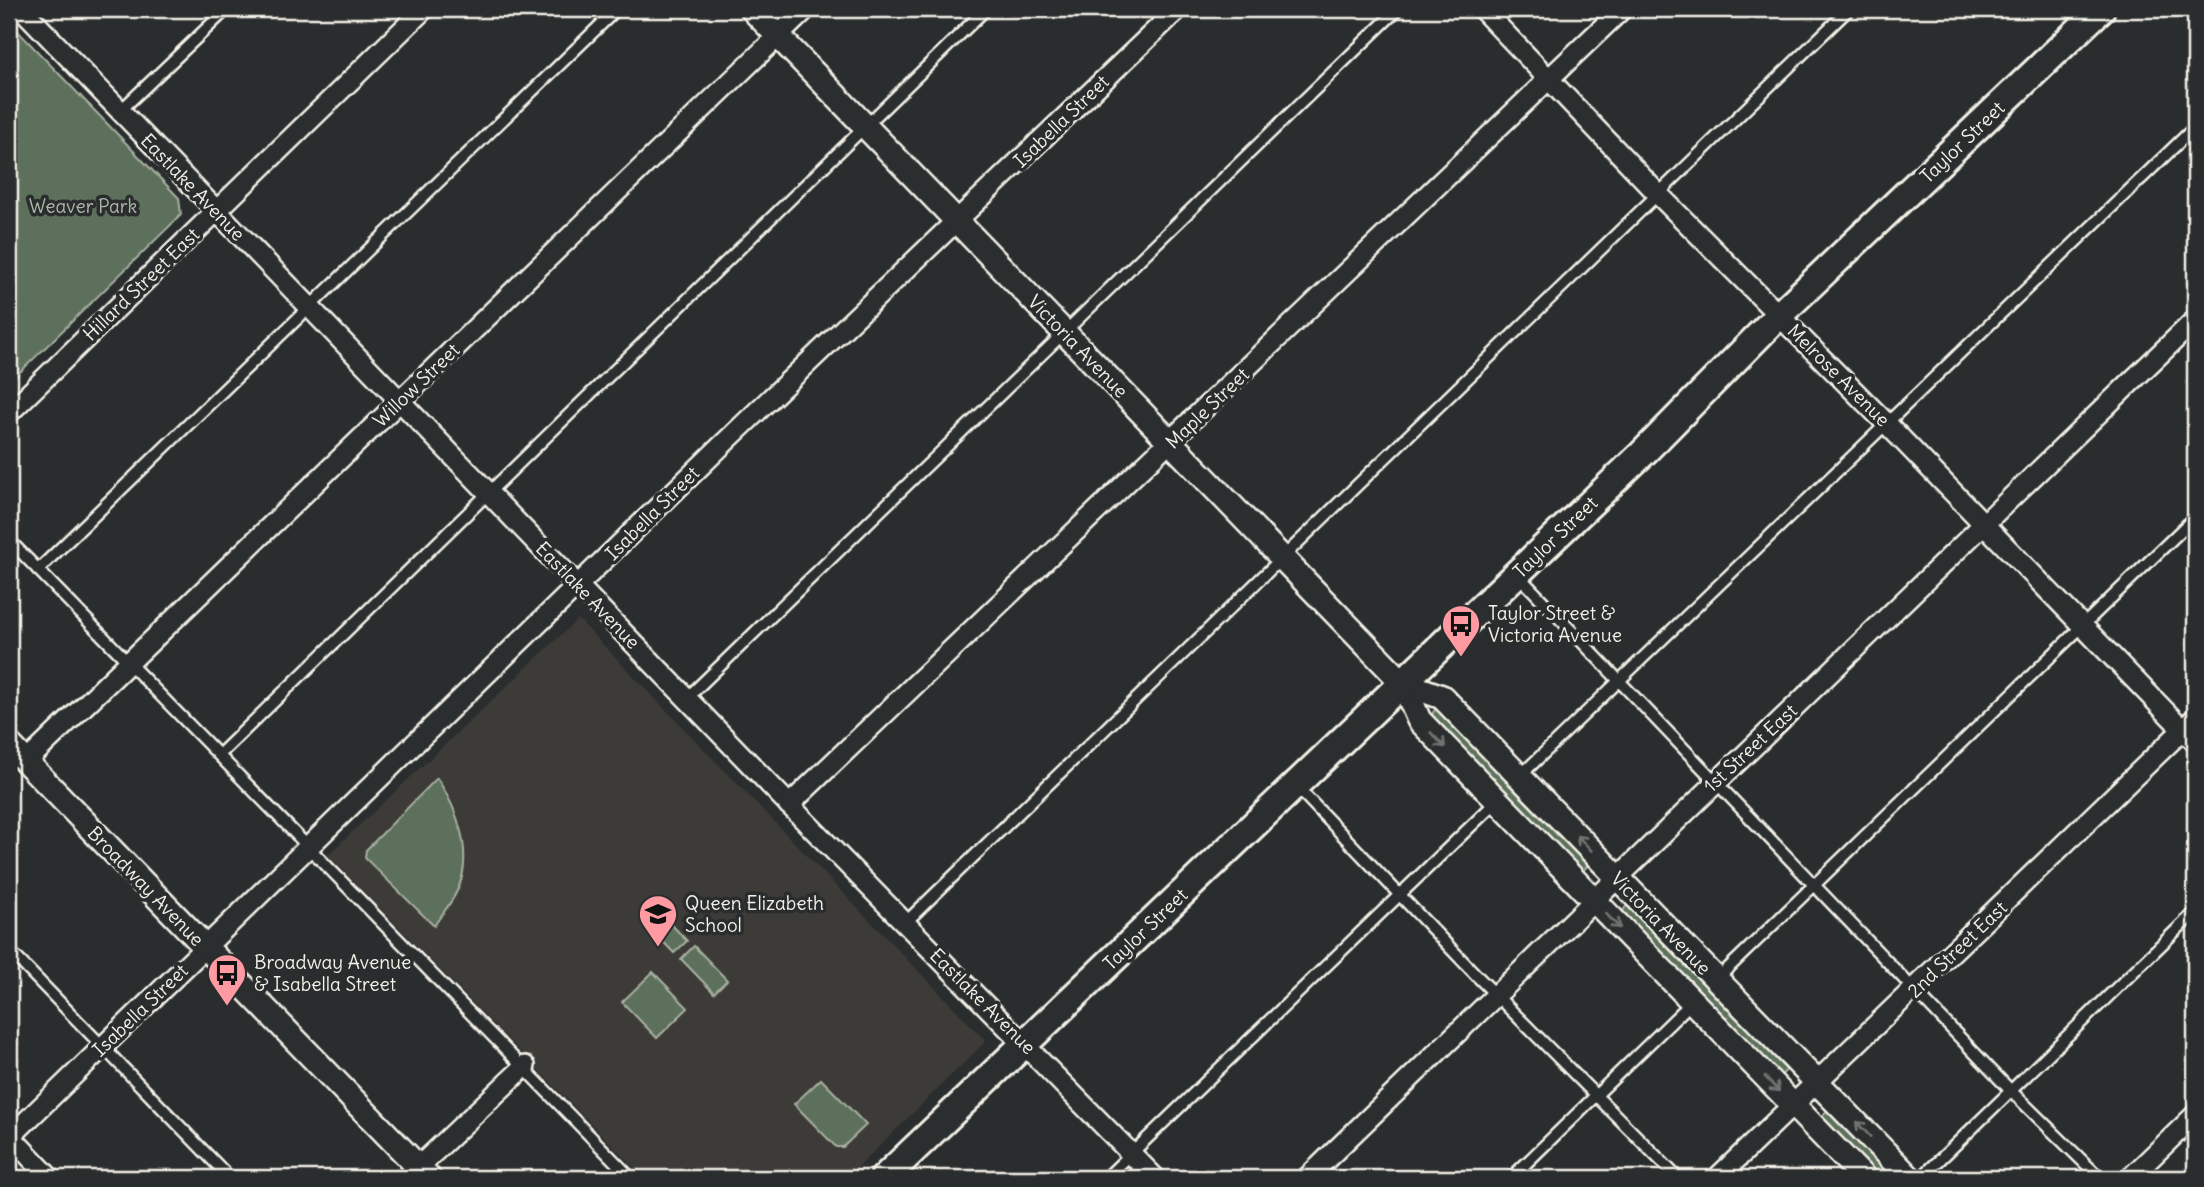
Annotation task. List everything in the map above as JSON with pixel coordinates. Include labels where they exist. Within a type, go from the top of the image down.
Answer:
[{"type":"main road","name":"Taylor Street","points":[[884,1178],[1642,454],[1778,316],[2101,9]]},
{"type":"street","name":"Hillard Street East","points":[[9,413],[424,9]]},
{"type":"street","name":"Victoria Avenue","points":[[752,9],[1403,683],[1419,720],[1864,1178]]},
{"type":"street","name":"Willow Street","points":[[26,762],[806,9]]},
{"type":"street","name":"Isabella Street","points":[[9,1136],[1178,9]]},
{"type":"street","name":"Melrose Avenue","points":[[1482,9],[1657,193],[2083,625],[2191,730]]},
{"type":"street","name":"Maple Street","points":[[789,805],[1172,443],[1622,9]]},
{"type":"street","name":"Eastlake Avenue","points":[[31,12],[215,211],[688,697],[789,805],[1155,1178]]},
{"type":"street","name":"1st Street East","points":[[1307,1178],[1714,781],[2195,320]]},
{"type":"street","name":"Victoria Avenue","points":[[1403,683],[1442,697],[1910,1178]]},
{"type":"street","name":"2nd Street East","points":[[1717,1178],[2191,730]]},
{"type":"street","name":"Broadway Avenue","points":[[9,744],[205,947],[418,1175]]},
{"type":"street","points":[[418,1175],[525,1066]]},
{"type":"street","points":[[2130,1178],[2195,1115]]},
{"type":"street","points":[[9,1136],[50,1178]]},
{"type":"lane","points":[[120,111],[227,9]]},
{"type":"lane","points":[[38,570],[617,9]]},
{"type":"lane","points":[[219,755],[986,9]]},
{"type":"lane","points":[[688,697],[1398,9]]},
{"type":"lane","points":[[905,923],[1849,9]]},
{"type":"lane","points":[[1520,777],[2195,127]]},
{"type":"lane","points":[[1716,979],[2195,517]]},
{"type":"lane","points":[[9,540],[525,1066],[631,1178]]},
{"type":"lane","points":[[1517,574],[2011,1091],[2100,1178]]},
{"type":"lane","points":[[1296,785],[1497,995],[1678,1178]]},
{"type":"lane","points":[[1106,1178],[1402,895],[1497,800]]},
{"type":"lane","points":[[1921,1178],[2195,912]]},
{"type":"lane","points":[[9,950],[230,1178]]},
{"type":"lane","points":[[1511,1178],[1693,1002]]},
{"type":"shaded area","name":"Queen Elizabeth School","points":[[578,619],[986,1041],[847,1178],[644,1178],[328,855]]},
{"type":"green space","name":"Weaver Park","points":[[9,22],[179,198],[181,215],[9,383]]},
{"type":"green space","points":[[1438,705],[1590,863],[1582,872],[1430,717]]},
{"type":"green space","points":[[437,778],[452,804],[462,834],[464,864],[456,893],[434,926],[365,858],[366,850]]},
{"type":"green space","points":[[1628,903],[1788,1068],[1781,1076],[1777,1076],[1621,914]]},
{"type":"green space","points":[[656,908],[687,941],[674,953],[643,921]]},
{"type":"green space","points":[[694,946],[727,980],[714,993],[681,959]]},
{"type":"green space","points":[[653,972],[688,1008],[657,1038],[622,1002]]},
{"type":"green space","points":[[821,1079],[866,1125],[843,1147],[836,1147],[794,1104]]},
{"type":"green space","points":[[1828,1109],[1898,1178],[1877,1178],[1820,1119]]},
{"type":"place","name":"Taylor Street & Victoria Avenue","points":[[1461,658]]},
{"type":"place","name":"Queen Elizabeth School","points":[[658,948]]},
{"type":"place","name":"Broadway Avenue & Isabella Street","points":[[227,1007]]}]
